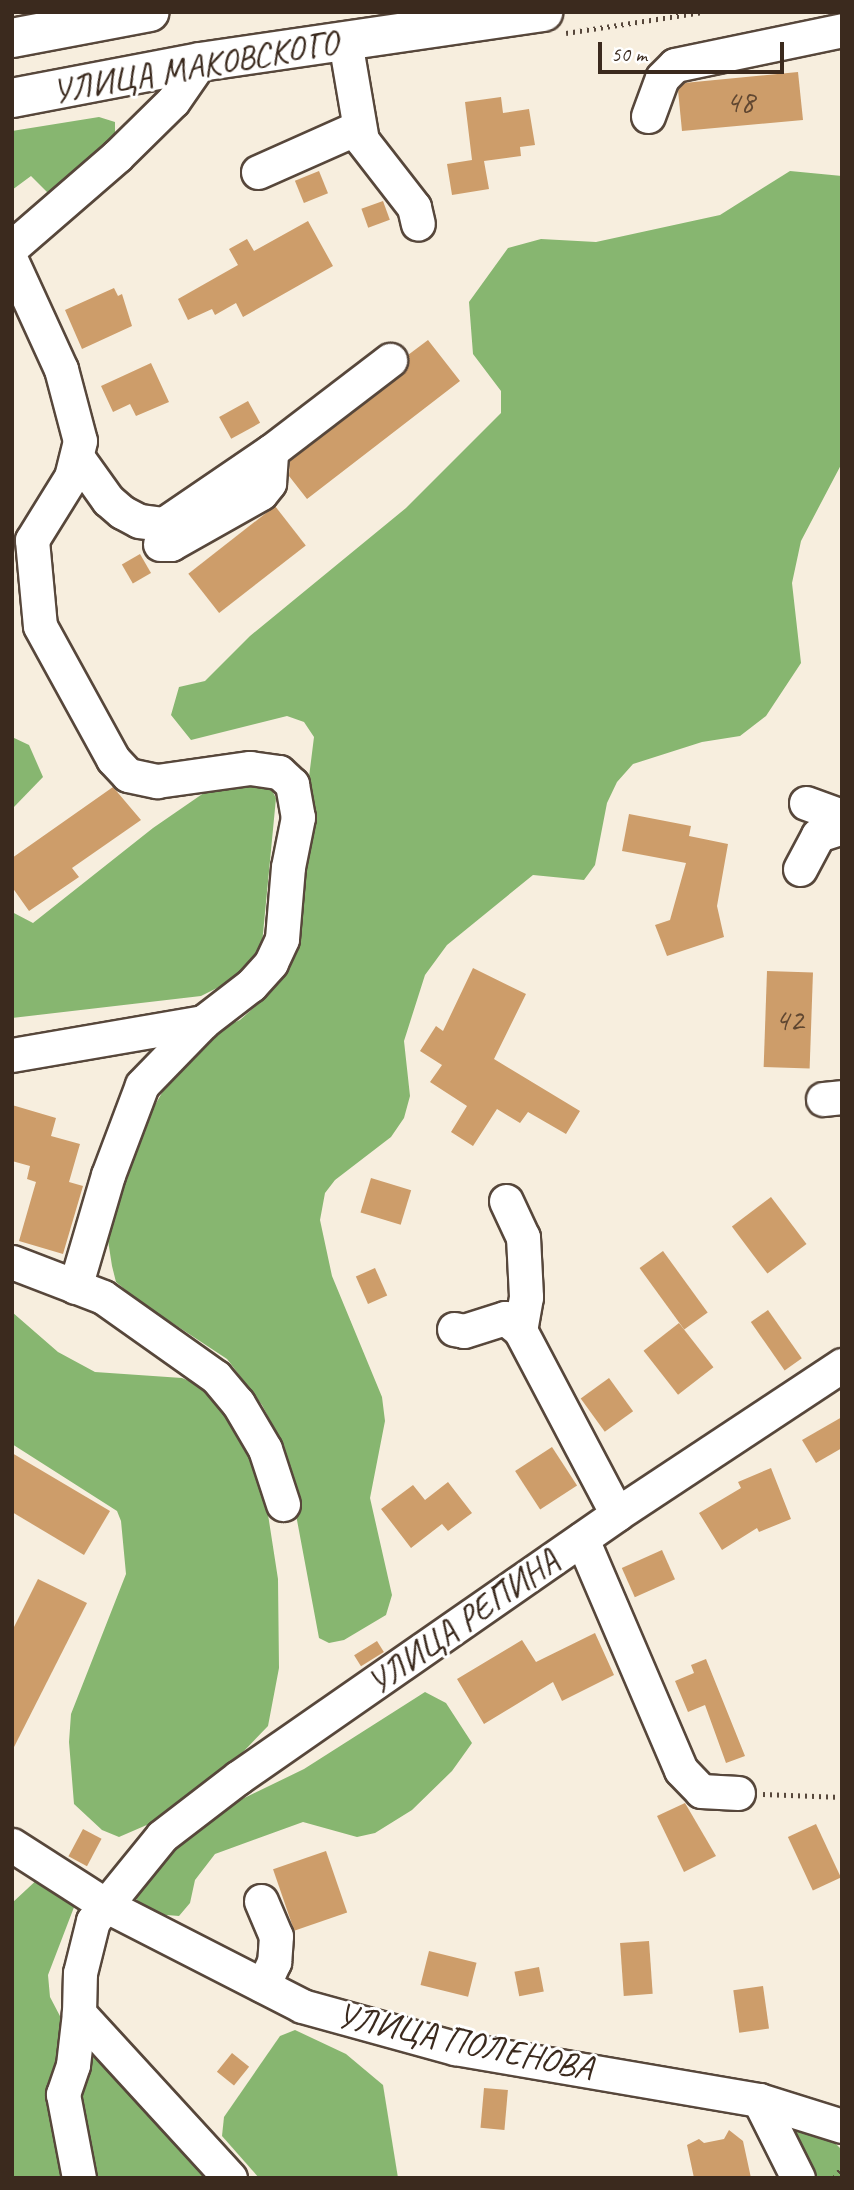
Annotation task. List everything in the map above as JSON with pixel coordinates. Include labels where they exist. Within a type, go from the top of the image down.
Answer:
[{"type":"highway","name":"УЛИЦА МАКОВСКОГО","points":[[12,38],[55,21],[150,12]]},
{"type":"highway","name":"УЛИЦА МАКОВСКОГО","points":[[12,98],[200,62],[543,12]]},
{"type":"street","points":[[648,116],[662,78],[675,65],[842,30]]},
{"type":"street","points":[[345,41],[357,128],[369,151],[414,207],[418,224]]},
{"type":"street","points":[[12,247],[127,147],[173,101],[200,62]]},
{"type":"street","points":[[258,172],[357,128]]},
{"type":"street","points":[[12,262],[61,369],[77,419],[78,458],[71,477],[38,526],[31,562],[40,626],[113,759],[128,775],[157,781],[250,768],[279,772],[292,784],[298,817],[288,867],[282,939],[271,963],[251,985],[203,1022],[142,1085],[108,1175],[75,1287]]},
{"type":"street","points":[[78,458],[108,500],[139,521],[164,524],[271,451],[390,360]]},
{"type":"street","points":[[806,803],[842,816]]},
{"type":"street","points":[[800,869],[818,835],[842,827]]},
{"type":"street","points":[[12,1055],[203,1022]]},
{"type":"street","points":[[506,1201],[523,1237],[526,1297],[520,1329]]},
{"type":"street","points":[[12,1262],[103,1297],[216,1377],[238,1403],[265,1449],[283,1504]]},
{"type":"street","points":[[454,1329],[464,1331],[505,1318],[520,1329],[617,1514]]},
{"type":"street","name":"УЛИЦА РЕПИНА","points":[[79,2178],[64,2094],[73,2065],[84,1950],[93,1921],[162,1836],[239,1777],[617,1514],[842,1365]]},
{"type":"street","points":[[582,1539],[681,1770],[701,1791],[738,1793]]},
{"type":"street","name":"УЛИЦА ПОЛЕНОВА","points":[[12,1845],[107,1906],[302,2006],[455,2048],[759,2100],[842,2126]]},
{"type":"street","points":[[261,1900],[276,1937],[274,1962],[263,1986]]},
{"type":"street","points":[[79,2013],[230,2178]]},
{"type":"street","points":[[759,2100],[798,2178]]},
{"type":"path","points":[[738,1793],[842,1797]]},
{"type":"path","points":[[834,2178],[842,2166]]},
{"type":"green space","points":[[99,117],[115,122],[115,141],[50,195],[31,176],[12,190],[12,131]]},
{"type":"green space","points":[[790,171],[842,176],[842,463],[801,541],[792,583],[801,663],[766,716],[740,736],[702,742],[633,764],[617,782],[607,803],[595,865],[584,880],[533,875],[447,945],[425,975],[404,1041],[410,1096],[404,1118],[391,1137],[335,1180],[325,1193],[320,1220],[332,1276],[382,1397],[385,1421],[370,1498],[392,1595],[386,1615],[344,1640],[329,1643],[319,1638],[283,1445],[262,1405],[227,1359],[139,1301],[116,1282],[112,1266],[107,1234],[118,1174],[144,1124],[174,1072],[214,1031],[240,1020],[268,995],[288,970],[297,940],[297,873],[314,737],[304,722],[287,716],[191,740],[171,715],[179,687],[205,681],[250,636],[406,508],[501,413],[501,391],[473,354],[469,302],[508,248],[541,239],[596,242],[720,215]]},
{"type":"green space","points":[[12,737],[29,745],[43,777],[12,809]]},
{"type":"green space","points":[[227,777],[270,787],[276,798],[262,944],[248,963],[229,982],[201,996],[12,1018],[12,912],[33,923],[153,828]]},
{"type":"green space","points":[[12,1312],[58,1352],[95,1372],[182,1378],[206,1388],[242,1438],[267,1508],[278,1579],[279,1668],[268,1726],[242,1753],[149,1824],[119,1837],[102,1830],[74,1804],[69,1742],[71,1714],[126,1574],[121,1521],[117,1511],[12,1444]]},
{"type":"green space","points":[[425,1692],[446,1703],[472,1743],[452,1771],[412,1810],[375,1833],[357,1837],[303,1822],[215,1854],[195,1880],[190,1903],[179,1916],[154,1914],[137,1901],[135,1893],[167,1849],[230,1805],[304,1769]]},
{"type":"green space","points":[[41,1876],[76,1902],[48,1975],[50,1997],[61,2018],[207,2178],[12,2178],[12,1903]]},
{"type":"green space","points":[[295,2030],[346,2054],[383,2085],[398,2178],[259,2178],[222,2136],[224,2117],[280,2036]]},
{"type":"green space","points":[[780,2117],[809,2117],[842,2150],[842,2178],[807,2178]]},
{"type":"building","points":[[798,72],[803,120],[682,131],[678,90],[684,83]]},
{"type":"building","points":[[501,97],[503,113],[529,109],[535,145],[520,147],[521,156],[484,161],[489,189],[452,195],[447,164],[472,160],[465,102]]},
{"type":"building","points":[[319,171],[328,193],[304,203],[295,181]]},
{"type":"building","points":[[383,201],[390,220],[368,228],[361,209]]},
{"type":"building","points":[[308,221],[333,266],[243,317],[236,303],[215,315],[212,309],[188,320],[178,299],[238,265],[229,249],[247,239],[254,251]]},
{"type":"building","points":[[114,288],[118,296],[122,294],[132,326],[82,349],[65,310]]},
{"type":"building","points":[[428,340],[460,381],[307,499],[289,476],[290,461],[402,375],[408,355]]},
{"type":"building","points":[[151,363],[169,402],[136,416],[130,404],[113,412],[101,386]]},
{"type":"building","points":[[248,401],[260,423],[231,439],[219,417]]},
{"type":"building","points":[[275,506],[306,545],[219,613],[188,574]]},
{"type":"building","points":[[140,554],[151,573],[133,584],[122,564]]},
{"type":"building","points":[[113,787],[141,820],[72,868],[79,877],[29,911],[12,887],[12,858]]},
{"type":"building","points":[[629,814],[691,826],[689,836],[728,844],[717,906],[724,937],[667,956],[655,925],[670,920],[686,863],[622,851]]},
{"type":"building","points":[[473,968],[526,994],[494,1059],[580,1111],[566,1134],[528,1112],[520,1123],[497,1109],[473,1146],[451,1132],[467,1106],[430,1082],[442,1065],[420,1051],[436,1026],[443,1031]]},
{"type":"building","points":[[767,971],[813,973],[810,1069],[764,1067]]},
{"type":"building","points":[[12,1105],[56,1118],[51,1136],[80,1144],[69,1182],[83,1186],[63,1254],[19,1241],[36,1182],[27,1179],[30,1166],[12,1161]]},
{"type":"building","points":[[371,1178],[411,1190],[401,1225],[360,1212]]},
{"type":"building","points":[[771,1197],[807,1244],[767,1274],[732,1226]]},
{"type":"building","points":[[663,1251],[708,1312],[684,1330],[640,1268]]},
{"type":"building","points":[[375,1268],[387,1295],[368,1304],[356,1277]]},
{"type":"building","points":[[768,1310],[802,1358],[785,1370],[751,1322]]},
{"type":"building","points":[[679,1323],[713,1367],[678,1395],[644,1351]]},
{"type":"building","points":[[609,1378],[633,1411],[605,1432],[581,1399]]},
{"type":"building","points":[[842,1417],[842,1448],[816,1463],[802,1440]]},
{"type":"building","points":[[552,1447],[577,1486],[540,1510],[515,1471]]},
{"type":"building","points":[[12,1453],[110,1511],[84,1555],[12,1512]]},
{"type":"building","points":[[771,1468],[791,1519],[759,1532],[757,1528],[722,1550],[699,1513],[741,1488],[738,1482]]},
{"type":"building","points":[[448,1482],[472,1513],[448,1531],[442,1524],[411,1548],[381,1509],[413,1485],[425,1500]]},
{"type":"building","points":[[662,1550],[675,1579],[635,1597],[622,1568]]},
{"type":"building","points":[[38,1579],[87,1603],[12,1751],[12,1631]]},
{"type":"building","points":[[595,1633],[614,1675],[562,1701],[553,1682],[484,1724],[457,1679],[522,1640],[536,1662]]},
{"type":"building","points":[[377,1641],[384,1652],[361,1666],[354,1655]]},
{"type":"building","points":[[706,1659],[745,1756],[726,1763],[705,1705],[688,1712],[675,1681],[694,1673],[691,1665]]},
{"type":"building","points":[[685,1803],[716,1856],[684,1872],[657,1816]]},
{"type":"building","points":[[816,1824],[841,1877],[813,1891],[788,1837]]},
{"type":"building","points":[[83,1829],[102,1839],[87,1866],[68,1856]]},
{"type":"building","points":[[326,1851],[347,1912],[294,1931],[273,1869]]},
{"type":"building","points":[[649,1941],[653,1994],[624,1996],[620,1943]]},
{"type":"building","points":[[429,1951],[477,1963],[468,1997],[421,1985]]},
{"type":"building","points":[[539,1967],[544,1992],[519,1996],[514,1972]]},
{"type":"building","points":[[763,1986],[769,2029],[739,2033],[733,1990]]},
{"type":"building","points":[[232,2053],[249,2067],[234,2085],[217,2072]]},
{"type":"building","points":[[484,2088],[508,2090],[504,2130],[481,2128]]},
{"type":"building","points":[[729,2130],[743,2141],[751,2178],[694,2178],[687,2145],[699,2139],[704,2143],[724,2139]]}]
